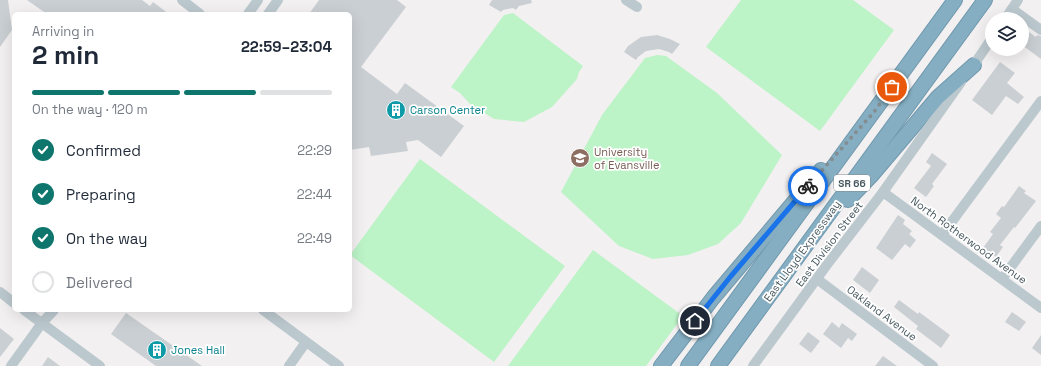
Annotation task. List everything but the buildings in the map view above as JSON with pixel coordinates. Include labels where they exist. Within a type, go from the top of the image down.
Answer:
[{"type":"highway","name":"SR 66","points":[[688,366],[955,0]]},
{"type":"highway","name":"East Lloyd Expressway","points":[[718,366],[985,0]]},
{"type":"highway","points":[[812,237],[871,176],[938,97],[974,65]]},
{"type":"highway","points":[[661,366],[731,276],[799,196],[874,112]]},
{"type":"street","points":[[182,0],[197,12]]},
{"type":"street","points":[[249,12],[258,0]]},
{"type":"street","points":[[269,12],[278,0]]},
{"type":"street","points":[[626,0],[637,7]]},
{"type":"street","points":[[1010,12],[1018,0]]},
{"type":"street","points":[[1012,9],[1041,30]]},
{"type":"street","name":"East Division Street","points":[[753,366],[816,279],[883,192],[985,48]]},
{"type":"street","points":[[942,235],[1041,101]]},
{"type":"street","name":"North Rotherwood Avenue","points":[[883,192],[1041,308]]},
{"type":"street","points":[[1002,279],[1041,226]]},
{"type":"street","name":"Oakland Avenue","points":[[816,279],[933,366]]},
{"type":"street","points":[[0,292],[12,301]]},
{"type":"street","points":[[27,312],[100,366]]},
{"type":"street","points":[[42,323],[47,312]]},
{"type":"street","points":[[11,366],[42,323],[52,312]]},
{"type":"street","points":[[266,312],[339,366]]},
{"type":"street","points":[[289,366],[306,342]]},
{"type":"green space","points":[[741,0],[853,0],[894,30],[820,131],[706,47]]},
{"type":"green space","points":[[513,13],[583,66],[577,79],[552,107],[524,122],[494,119],[470,104],[460,93],[451,87],[504,15]]},
{"type":"green space","points":[[657,55],[666,56],[717,93],[782,155],[741,223],[718,244],[688,255],[653,259],[619,246],[561,192],[602,115],[645,58]]},
{"type":"green space","points":[[420,159],[565,266],[494,362],[352,256],[352,252]]},
{"type":"green space","points":[[593,250],[683,316],[646,366],[508,366]]},
{"type":"way so far","points":[[808,186],[874,112],[892,87]]},
{"type":"place","name":"Carson Center","points":[[396,110]]},
{"type":"place","name":"University of Evansville","points":[[580,158]]},
{"type":"place","name":"Jones Hall","points":[[157,350]]},
{"type":"route","points":[[695,321],[731,276],[808,186]]}]
